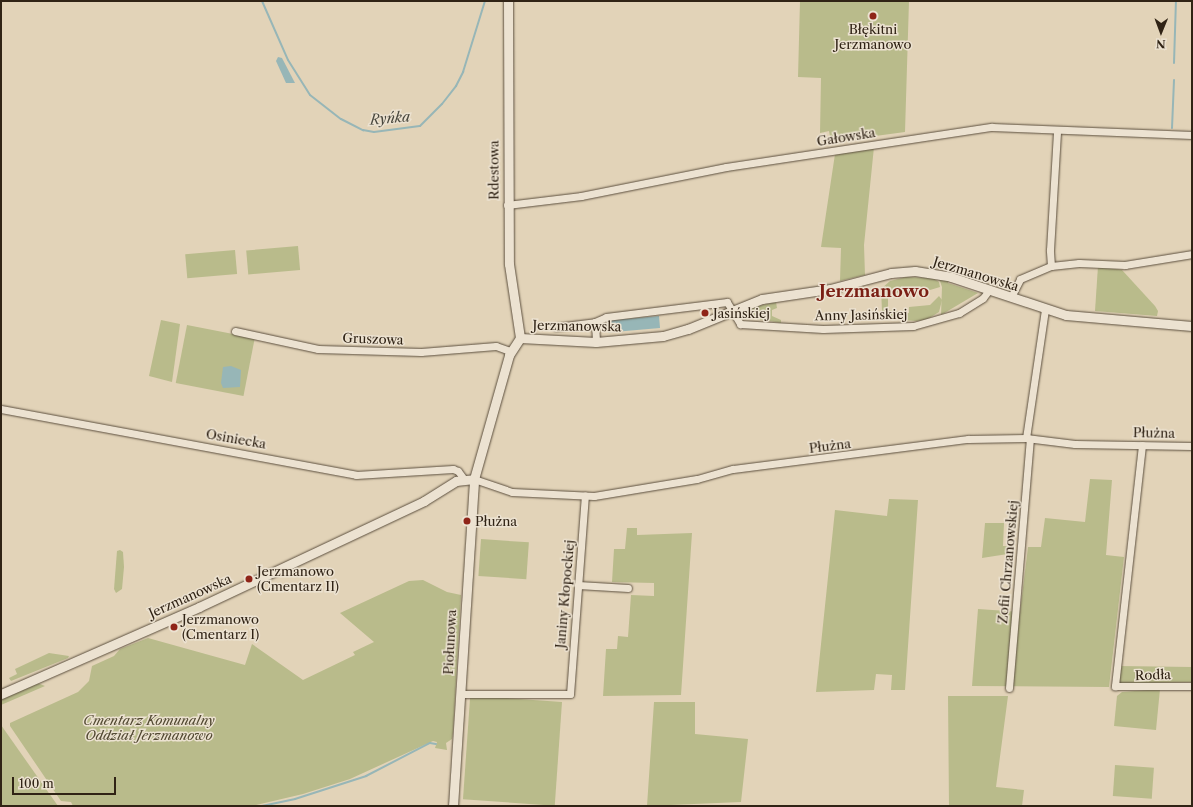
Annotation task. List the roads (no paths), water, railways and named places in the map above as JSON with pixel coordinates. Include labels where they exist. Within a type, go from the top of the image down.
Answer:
[{"type":"street","name":"Rdestowa","points":[[508,1],[507,205],[510,275],[520,338]]},
{"type":"street","name":"Gałowska","points":[[507,205],[568,198],[704,170],[992,127],[1192,135]]},
{"type":"street","points":[[1051,266],[1050,250],[1057,130]]},
{"type":"street","points":[[1012,297],[1020,279],[1051,266],[1079,263],[1124,265],[1192,254]]},
{"type":"street","name":"Jerzmanowska","points":[[474,480],[510,351],[520,338],[596,342],[670,335],[762,299],[834,288],[904,271],[937,273],[1045,308],[1079,317],[1192,326]]},
{"type":"street","name":"Anny Jasińskiej","points":[[731,310],[740,324],[776,328],[852,329],[913,326],[959,313],[983,298],[989,290]]},
{"type":"street","points":[[556,327],[595,322],[606,317],[727,302],[731,310]]},
{"type":"street","name":"Zofii Chrzanowskiej","points":[[1009,688],[1028,438],[1045,308]]},
{"type":"street","points":[[595,322],[596,342]]},
{"type":"street","name":"Gruszowa","points":[[235,331],[318,349],[421,352],[496,346],[510,351]]},
{"type":"street","name":"Osiniecka","points":[[1,410],[356,475],[453,469],[458,471],[463,478]]},
{"type":"street","name":"Płużna","points":[[474,480],[512,492],[585,496],[697,479],[733,469],[968,440],[1028,438],[1075,444],[1192,446]]},
{"type":"street","name":"Rodła","points":[[1142,445],[1115,686],[1192,686]]},
{"type":"street","points":[[463,478],[474,480]]},
{"type":"street","name":"Jerzmanowska","points":[[1,694],[206,604],[424,501],[463,478]]},
{"type":"street","name":"Piołunowa","points":[[453,806],[474,480]]},
{"type":"street","name":"Janiny Kłopockiej","points":[[460,694],[570,694],[585,496]]},
{"type":"street","points":[[578,585],[628,588]]},
{"type":"water","points":[[278,57],[282,58],[295,83],[286,83],[276,61]]},
{"type":"water","points":[[659,316],[660,328],[608,332],[607,321]]},
{"type":"water","points":[[231,366],[241,370],[240,387],[223,388],[221,383],[223,367]]},
{"type":"waterway","name":"Ryńka","points":[[262,1],[288,60],[310,95],[341,119],[363,130],[374,132],[420,126],[442,104],[456,86],[463,72],[485,1]]},
{"type":"waterway","points":[[1174,63],[1176,1]]},
{"type":"waterway","points":[[1172,128],[1174,80]]},
{"type":"waterway","points":[[262,806],[295,799],[366,776],[430,743],[436,744]]},
{"type":"place","name":"Błękitni Jerzmanowo","points":[[873,16]]},
{"type":"place","name":"Jasińskiej","points":[[705,313]]},
{"type":"place","name":"Płużna","points":[[467,521]]},
{"type":"place","name":"Jerzmanowo (Cmentarz II)","points":[[249,579]]},
{"type":"place","name":"Jerzmanowo (Cmentarz I)","points":[[174,627]]},
{"type":"district","name":"Jerzmanowo","points":[[874,292]]},
{"type":"park label","name":"Cmentarz Komunalny Oddział Jerzmanowo","points":[[149,728]]}]
